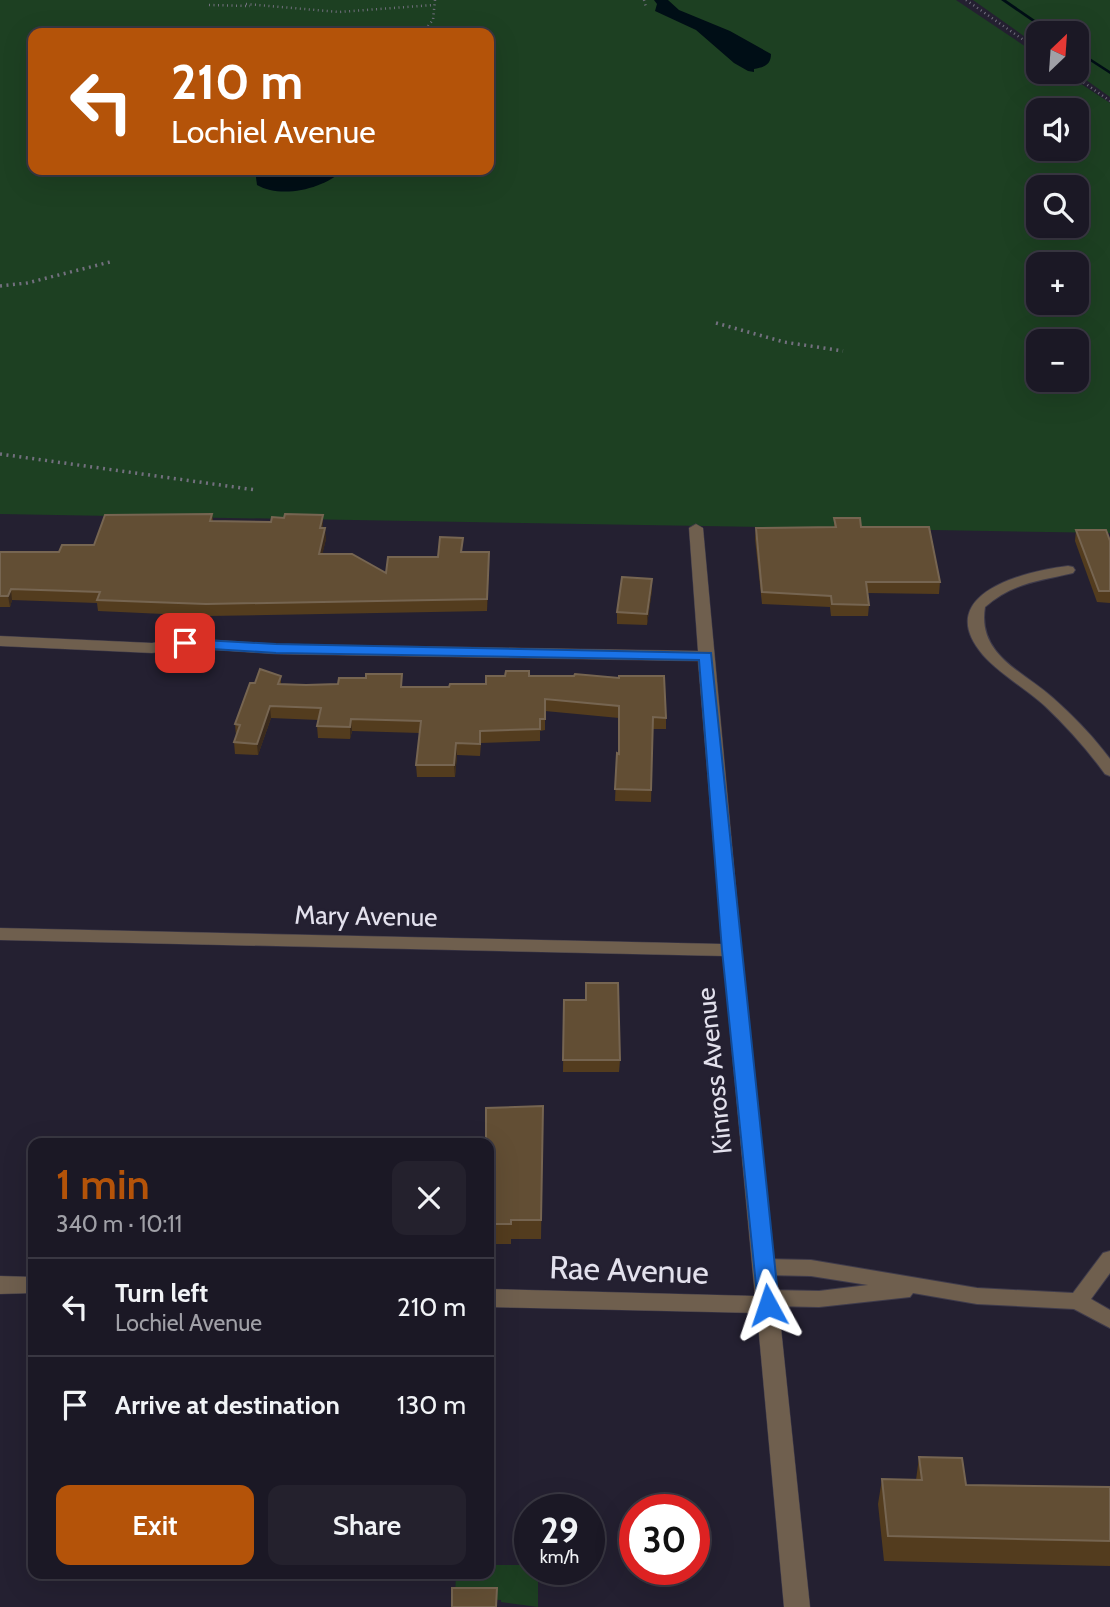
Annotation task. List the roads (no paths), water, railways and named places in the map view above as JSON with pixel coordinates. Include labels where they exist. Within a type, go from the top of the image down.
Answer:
[{"type":"street","name":"Kinross Avenue","points":[[696,528],[731,950],[765,1267],[797,1607]]},
{"type":"street","points":[[0,641],[152,648],[185,643],[290,649],[705,656]]},
{"type":"street","name":"Mary Avenue","points":[[0,934],[731,950]]},
{"type":"street","points":[[0,1284],[28,1285]]},
{"type":"street","name":"Rae Avenue","points":[[494,1298],[768,1301]]},
{"type":"lane","points":[[1068,570],[1017,579],[998,589],[978,606],[977,629],[995,660],[1049,702],[1110,771]]},
{"type":"lane","points":[[1078,1301],[1110,1258]]},
{"type":"lane","points":[[765,1267],[811,1268],[990,1297],[1078,1301],[1110,1320]]},
{"type":"lane","points":[[768,1301],[819,1299],[889,1291],[943,1290]]},
{"type":"waterway","points":[[1003,0],[1034,21]]},
{"type":"waterway","points":[[1089,59],[1110,73]]}]
